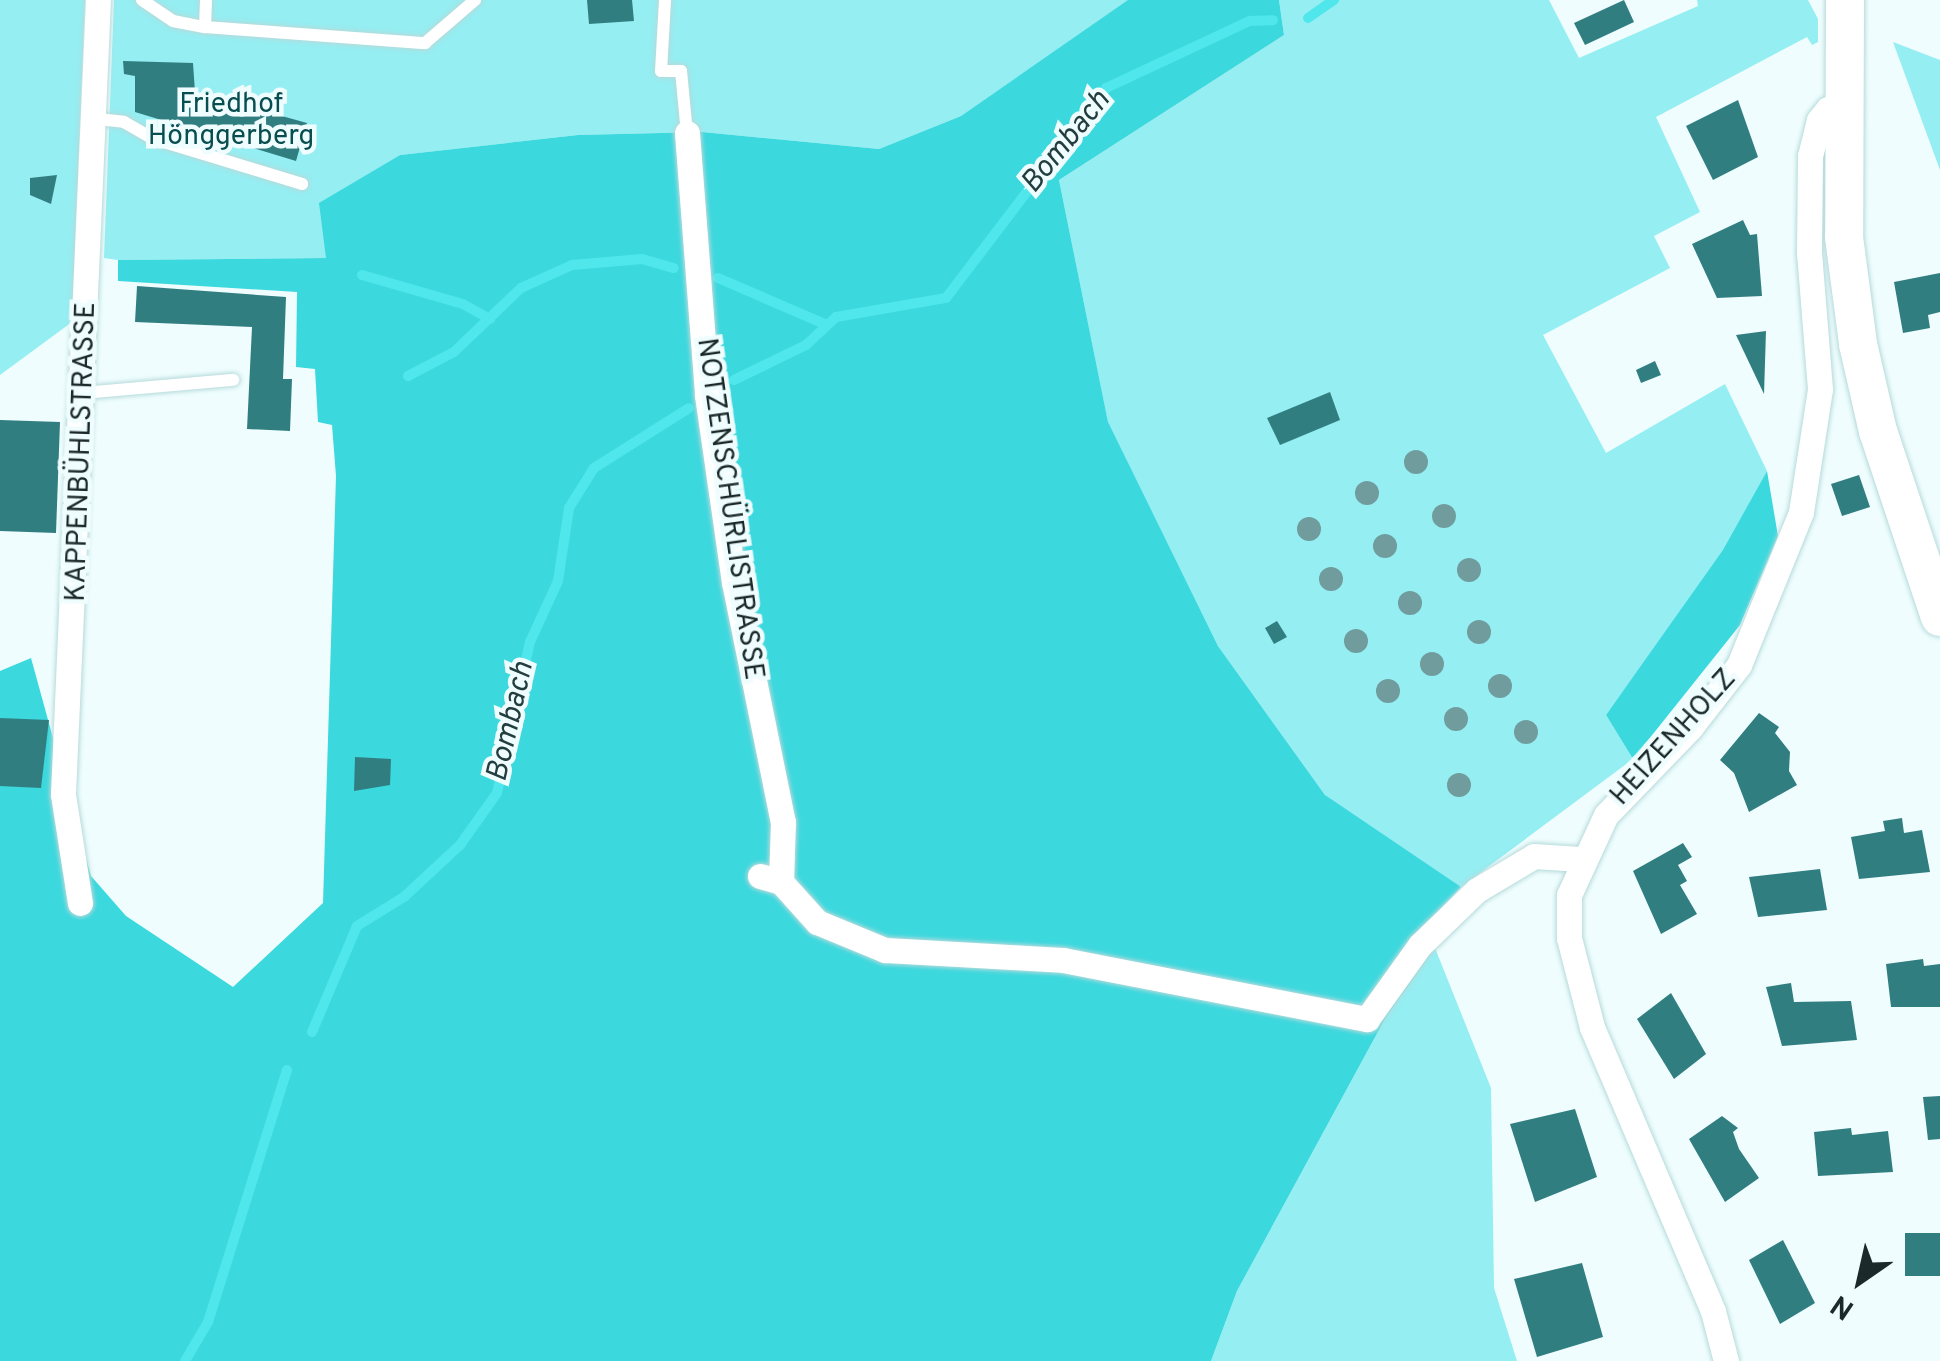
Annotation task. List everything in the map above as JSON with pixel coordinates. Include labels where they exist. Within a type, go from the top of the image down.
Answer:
[{"type":"street","name":"KAPPENBÜHLSTRASSE","points":[[80,903],[64,794],[97,119],[98,0]]},
{"type":"street","points":[[1846,0],[1842,108],[1844,237],[1858,344],[1878,431],[1940,616]]},
{"type":"street","name":"HEIZENHOLZ","points":[[1726,1361],[1713,1311],[1575,974],[1569,894],[1580,858],[1606,814],[1690,728],[1739,664],[1801,512],[1820,389],[1808,240],[1810,156],[1820,120],[1828,110],[1842,108]]},
{"type":"street","name":"NOTZENSCHÜRLISTRASSE","points":[[686,133],[706,395],[734,582],[783,822],[770,879],[817,922],[884,950],[1063,960],[1367,1019],[1420,945],[1477,890],[1534,856],[1580,858]]},
{"type":"lane","points":[[142,0],[173,21],[204,27],[424,43],[475,0]]},
{"type":"lane","points":[[204,27],[206,0]]},
{"type":"lane","points":[[665,0],[662,71],[681,71],[686,133]]},
{"type":"lane","points":[[97,119],[124,122],[154,139],[302,184]]},
{"type":"lane","points":[[84,393],[233,380]]},
{"type":"green space","points":[[0,0],[85,0],[72,322],[0,375]]},
{"type":"green space","name":"Friedhof Hönggerberg","points":[[114,0],[1129,0],[961,116],[879,149],[702,132],[578,135],[400,155],[320,203],[327,258],[118,260],[104,258]]},
{"type":"green space","points":[[1279,0],[1549,0],[1579,58],[1698,6],[1697,0],[1808,0],[1818,19],[1818,42],[1812,45],[1807,37],[1656,117],[1700,212],[1654,236],[1670,268],[1543,335],[1606,453],[1725,384],[1767,471],[1722,554],[1606,715],[1633,759],[1461,887],[1407,862],[1325,795],[1218,646],[1108,423],[1059,180],[1284,35]]},
{"type":"green space","points":[[1893,42],[1940,60],[1940,170]]},
{"type":"green space","points":[[1435,948],[1491,1088],[1494,1288],[1517,1361],[1211,1361],[1237,1291],[1386,1017]]},
{"type":"shaded area","points":[[1128,0],[1279,0],[1284,35],[1059,180],[1108,422],[1218,646],[1325,795],[1461,887],[1424,926],[1435,948],[1386,1017],[1237,1291],[1211,1361],[0,1361],[0,671],[31,658],[91,876],[126,916],[233,987],[323,903],[336,476],[332,425],[318,422],[315,369],[296,367],[297,292],[118,281],[118,260],[326,258],[319,203],[400,155],[578,135],[702,132],[879,149],[961,116]]},
{"type":"shaded area","points":[[1767,471],[1778,536],[1740,625],[1633,759],[1606,715],[1723,550]]},
{"type":"building","points":[[587,0],[632,0],[634,21],[589,24]]},
{"type":"building","points":[[1624,0],[1634,22],[1585,45],[1574,23]]},
{"type":"building","points":[[123,61],[193,63],[195,92],[307,123],[296,161],[135,112],[135,76],[124,74]]},
{"type":"building","points":[[1738,100],[1758,157],[1713,180],[1686,126]]},
{"type":"building","points":[[57,175],[51,204],[30,195],[30,178]]},
{"type":"building","points":[[1743,220],[1750,235],[1757,234],[1762,296],[1717,298],[1692,244]]},
{"type":"building","points":[[1940,273],[1940,312],[1928,315],[1930,328],[1903,333],[1894,282]]},
{"type":"building","points":[[137,286],[286,297],[283,379],[292,379],[290,431],[247,429],[252,327],[135,322]]},
{"type":"building","points":[[1766,331],[1764,394],[1736,335]]},
{"type":"building","points":[[1655,361],[1661,375],[1641,383],[1636,370]]},
{"type":"building","points":[[1330,392],[1340,420],[1280,445],[1267,418]]},
{"type":"building","points":[[0,420],[60,422],[56,533],[0,531]]},
{"type":"building","points":[[1859,475],[1870,507],[1842,516],[1831,484]]},
{"type":"building","points":[[1277,621],[1287,637],[1274,644],[1265,628]]},
{"type":"building","points":[[1759,713],[1779,727],[1775,733],[1790,752],[1789,771],[1797,785],[1749,812],[1734,773],[1720,760]]},
{"type":"building","points":[[0,718],[49,720],[41,788],[0,786]]},
{"type":"building","points":[[355,757],[391,759],[390,785],[354,791]]},
{"type":"building","points":[[1902,818],[1904,833],[1922,830],[1930,872],[1859,879],[1851,837],[1885,831],[1883,821]]},
{"type":"building","points":[[1683,843],[1692,857],[1678,865],[1687,881],[1680,885],[1697,914],[1661,934],[1633,871]]},
{"type":"building","points":[[1820,869],[1827,910],[1758,917],[1749,877]]},
{"type":"building","points":[[1923,959],[1924,966],[1940,964],[1940,1007],[1891,1007],[1886,964]]},
{"type":"building","points":[[1791,983],[1794,1002],[1851,1001],[1857,1040],[1782,1046],[1766,987]]},
{"type":"building","points":[[1671,993],[1706,1054],[1674,1079],[1637,1019]]},
{"type":"building","points":[[1940,1096],[1940,1139],[1928,1140],[1923,1097]]},
{"type":"building","points":[[1575,1109],[1597,1177],[1535,1202],[1510,1124]]},
{"type":"building","points":[[1722,1116],[1738,1128],[1733,1132],[1739,1149],[1759,1178],[1725,1202],[1689,1139]]},
{"type":"building","points":[[1851,1128],[1852,1135],[1888,1131],[1893,1172],[1818,1176],[1814,1132]]},
{"type":"building","points":[[1905,1233],[1940,1233],[1940,1276],[1905,1276]]},
{"type":"building","points":[[1783,1240],[1815,1303],[1780,1324],[1749,1260]]},
{"type":"building","points":[[1582,1263],[1603,1337],[1537,1357],[1514,1279]]},
{"type":"waterway","name":"Bombach","points":[[1308,18],[1334,0]]},
{"type":"waterway","name":"Bombach","points":[[734,380],[806,345],[836,317],[946,298],[1106,88],[1250,21],[1273,20]]},
{"type":"waterway","points":[[408,376],[454,352],[521,288],[572,265],[642,259],[674,268]]},
{"type":"waterway","points":[[362,275],[463,304],[490,319]]},
{"type":"waterway","points":[[718,278],[827,325]]},
{"type":"waterway","name":"Bombach","points":[[312,1032],[357,926],[404,897],[460,845],[497,793],[530,642],[558,581],[569,508],[594,468],[689,408]]},
{"type":"waterway","name":"Bombach","points":[[185,1361],[208,1322],[287,1070]]}]
